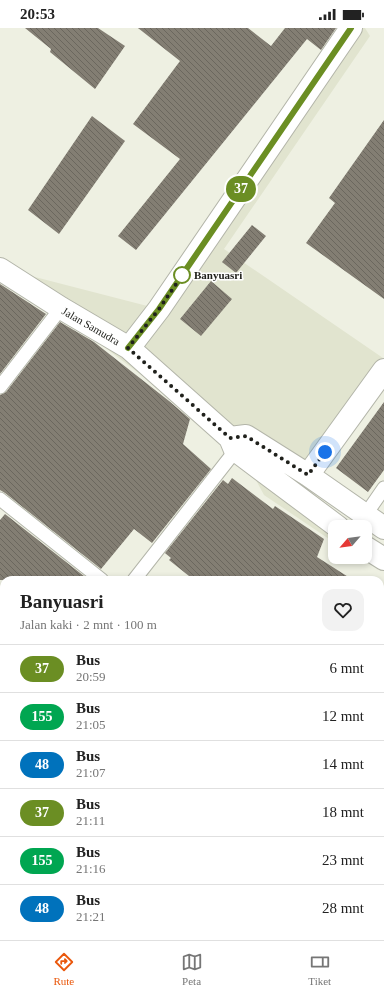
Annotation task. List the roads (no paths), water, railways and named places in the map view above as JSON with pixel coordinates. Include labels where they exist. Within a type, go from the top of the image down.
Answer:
[{"type":"street","points":[[128,348],[159,309],[351,28]]},
{"type":"street","name":"Jalan Samudra","points":[[0,269],[128,348],[330,520]]},
{"type":"street","points":[[308,475],[384,370]]},
{"type":"street","name":"Jalan Samudra","points":[[237,441],[308,475],[360,520]]},
{"type":"street","name":"Jalan Samudra","points":[[372,524],[384,528]]},
{"type":"street","points":[[372,552],[384,560]]},
{"type":"lane","points":[[0,387],[61,308]]},
{"type":"lane","points":[[137,576],[237,441]]},
{"type":"lane","points":[[362,520],[384,488]]},
{"type":"lane","points":[[0,498],[97,576]]},
{"type":"place","name":"Banyuasri","points":[[182,275]]}]
